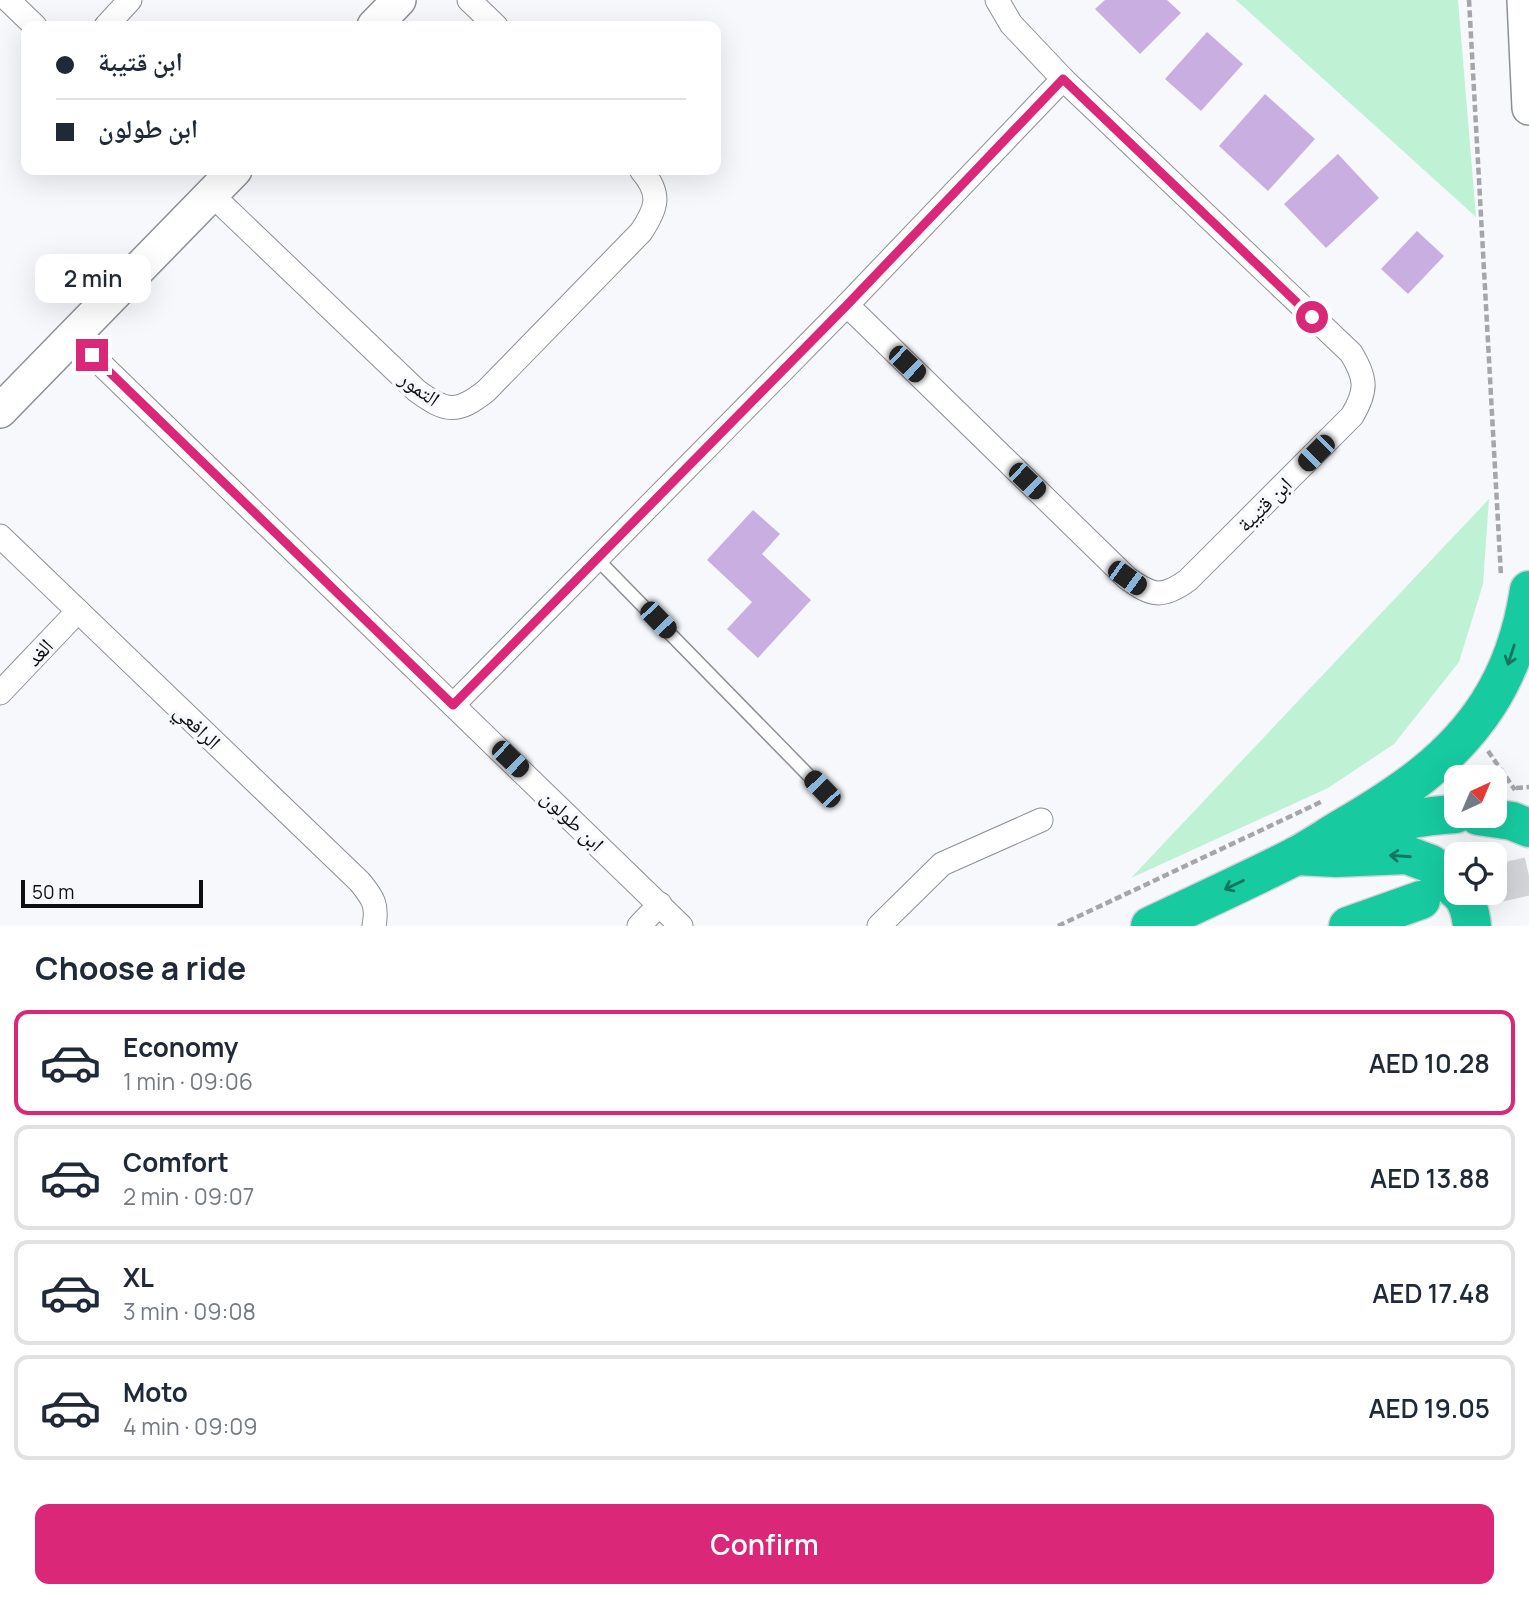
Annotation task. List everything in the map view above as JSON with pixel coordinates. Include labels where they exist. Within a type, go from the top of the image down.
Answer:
[{"type":"highway","points":[[1150,926],[1296,856],[1393,798],[1428,772],[1471,728],[1506,672],[1525,611],[1515,585]]},
{"type":"highway","points":[[1296,856],[1383,824],[1444,815]]},
{"type":"highway","points":[[1296,856],[1336,859],[1407,855],[1431,864],[1444,892]]},
{"type":"highway","points":[[1348,926],[1444,894]]},
{"type":"highway","points":[[1466,905],[1472,926]]},
{"type":"street","points":[[8,0],[30,21]]},
{"type":"street","points":[[111,21],[131,0]]},
{"type":"street","points":[[379,21],[399,0]]},
{"type":"street","points":[[469,0],[491,21]]},
{"type":"street","name":"ابن قتيبة","points":[[847,305],[1127,578],[1142,589],[1157,594],[1174,590],[1188,580],[1352,416],[1362,400],[1363,382],[1351,353],[1063,79],[1012,24],[997,0]]},
{"type":"street","points":[[1508,0],[1527,69]]},
{"type":"street","points":[[1524,0],[1529,108]]},
{"type":"street","points":[[453,705],[847,305],[1063,79]]},
{"type":"street","points":[[0,411],[230,175]]},
{"type":"street","name":"التمور","points":[[211,194],[417,391],[436,405],[450,408],[471,403],[486,391],[641,233],[653,214],[656,197],[645,175]]},
{"type":"street","name":"ابن طولون","points":[[72,335],[681,926]]},
{"type":"street","name":"الرافعي","points":[[0,537],[360,882],[372,896],[377,913],[374,926]]},
{"type":"street","name":"الغد","points":[[0,693],[78,611]]},
{"type":"street","points":[[878,926],[942,864],[1041,820]]},
{"type":"street","points":[[639,926],[660,904]]},
{"type":"lane","points":[[597,559],[822,789]]},
{"type":"path","points":[[1469,0],[1515,585]]},
{"type":"path","points":[[1471,728],[1508,813],[1529,788]]},
{"type":"path","points":[[1058,926],[1333,796]]},
{"type":"green space","points":[[1236,0],[1458,0],[1476,217]]},
{"type":"green space","points":[[1489,499],[1483,584],[1459,662],[1394,744],[1328,788],[1131,878]]},
{"type":"building","points":[[1105,0],[1167,0],[1181,13],[1140,54],[1095,9]]},
{"type":"building","points":[[1207,32],[1243,64],[1201,111],[1165,79]]},
{"type":"building","points":[[1265,94],[1315,139],[1268,191],[1219,146]]},
{"type":"building","points":[[1338,154],[1379,198],[1326,248],[1284,204]]},
{"type":"building","points":[[1417,231],[1444,256],[1408,294],[1381,269]]},
{"type":"building","points":[[753,510],[780,534],[762,554],[811,600],[758,658],[727,629],[752,602],[707,560]]},
{"type":"tunnel","points":[[1507,881],[1529,876]]},
{"type":"route","points":[[92,355],[453,705],[847,305],[1063,79],[1312,317]]}]
